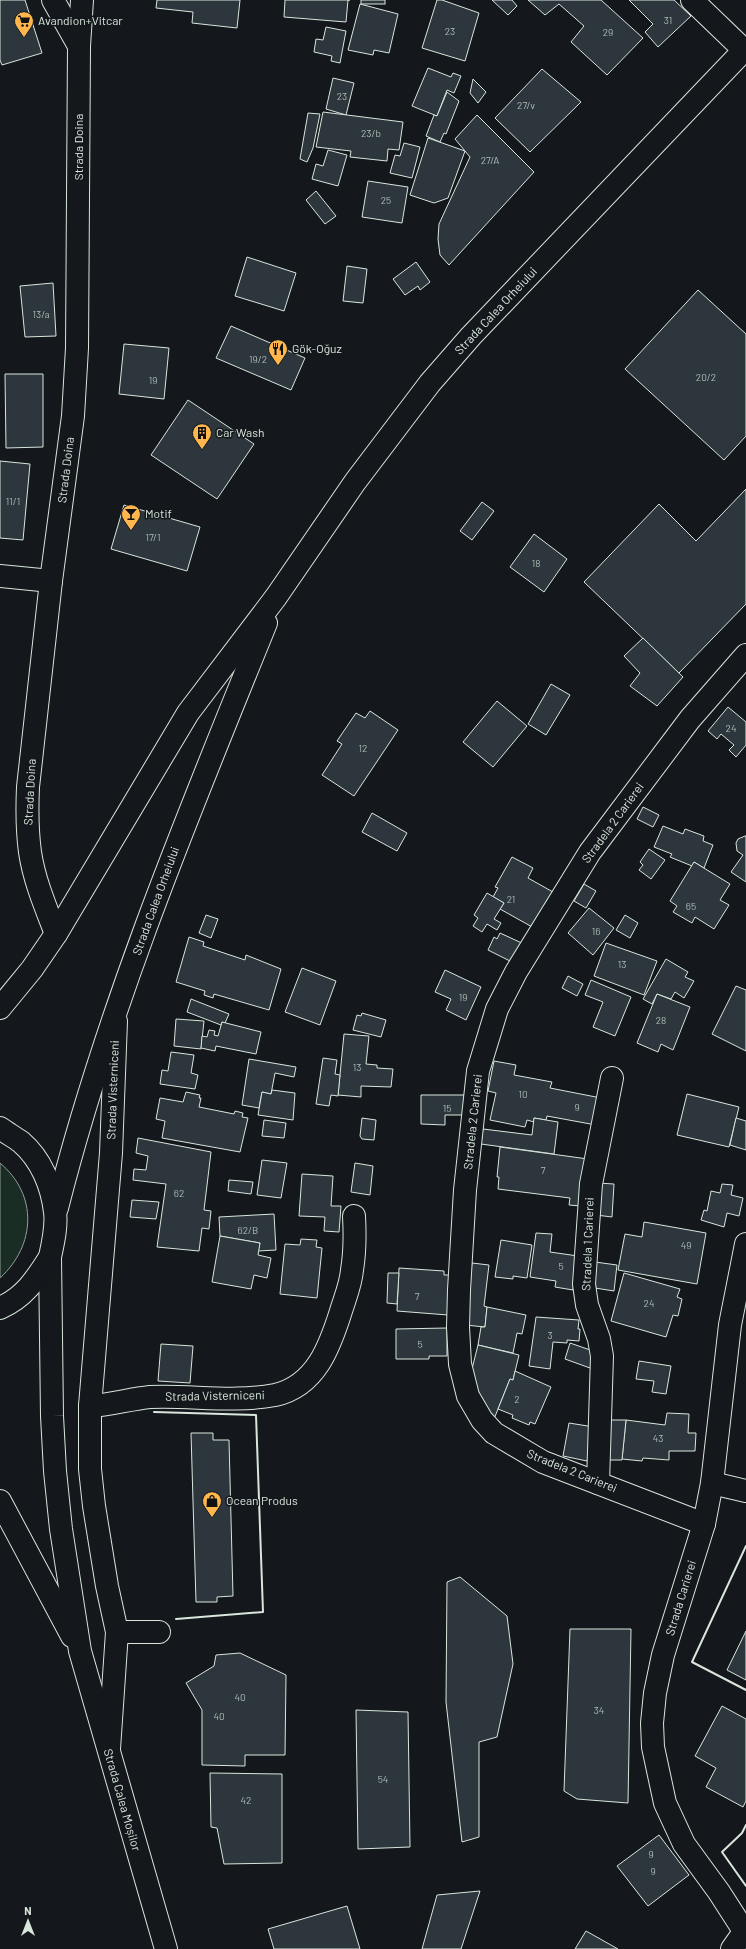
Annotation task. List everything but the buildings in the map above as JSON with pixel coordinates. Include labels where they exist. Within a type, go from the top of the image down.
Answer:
[{"type":"main road","points":[[53,0],[80,46]]},
{"type":"main road","name":"Strada Doina","points":[[56,934],[30,853],[27,821],[28,787],[51,581],[73,416],[77,348],[80,46],[82,0]]},
{"type":"main road","points":[[692,0],[745,49]]},
{"type":"main road","name":"Strada Calea Orheiului","points":[[1,1006],[32,969],[56,934],[188,713],[276,597],[355,482],[440,371],[471,336],[745,49]]},
{"type":"main road","points":[[0,576],[51,581]]},
{"type":"main road","name":"Strada Calea Orheiului","points":[[56,1213],[76,1134],[161,882],[276,597]]},
{"type":"main road","name":"Stradela 2 Carierei","points":[[704,1524],[543,1462],[494,1433],[482,1420],[468,1396],[460,1364],[458,1327],[459,1290],[465,1190],[478,1071],[498,1009],[516,972],[590,852],[690,719],[746,655]]},
{"type":"main road","name":"Strada Visterniceni","points":[[109,1754],[117,1632],[106,1579],[93,1499],[90,1469],[90,1406],[110,1153],[116,1012]]},
{"type":"main road","name":"Stradela 1 Carierei","points":[[598,1483],[602,1356],[599,1339],[587,1305],[584,1284],[591,1184],[612,1078]]},
{"type":"main road","points":[[0,1128],[21,1142],[40,1163],[50,1185],[56,1213],[54,1237],[50,1257],[52,1416],[55,1471],[61,1529],[80,1651]]},
{"type":"main road","name":"Strada Visterniceni","points":[[90,1406],[150,1397],[257,1398],[276,1394],[294,1387],[308,1377],[322,1360],[331,1340],[344,1302],[352,1272],[355,1243],[354,1216]]},
{"type":"main road","name":"Strada Carierei","points":[[741,1938],[719,1892],[684,1844],[666,1803],[653,1747],[652,1723],[655,1693],[663,1655],[704,1524],[712,1483],[730,1325],[746,1244]]},
{"type":"main road","points":[[0,1308],[12,1303],[33,1284],[50,1257]]},
{"type":"main road","points":[[712,1483],[746,1491]]},
{"type":"main road","points":[[0,1501],[80,1651]]},
{"type":"main road","points":[[117,1632],[159,1632]]},
{"type":"main road","name":"Strada Calea Moșilor","points":[[80,1651],[166,1949]]},
{"type":"green space","points":[[0,1163],[12,1176],[21,1190],[26,1205],[28,1220],[26,1236],[21,1251],[12,1265],[0,1278]]},
{"type":"wall","points":[[154,1412],[256,1415],[263,1612],[176,1619]]},
{"type":"wall","points":[[746,1546],[692,1662],[746,1690]]},
{"type":"wall","points":[[746,1825],[742,1833],[722,1852],[746,1886]]},
{"type":"place","name":"Avandion+Vitcar","points":[[24,38]]},
{"type":"place","name":"Gök-Oğuz","points":[[278,366]]},
{"type":"place","name":"Car Wash","points":[[202,450]]},
{"type":"place","name":"Motif","points":[[131,531]]},
{"type":"place","name":"Ocean Produs","points":[[212,1518]]}]
